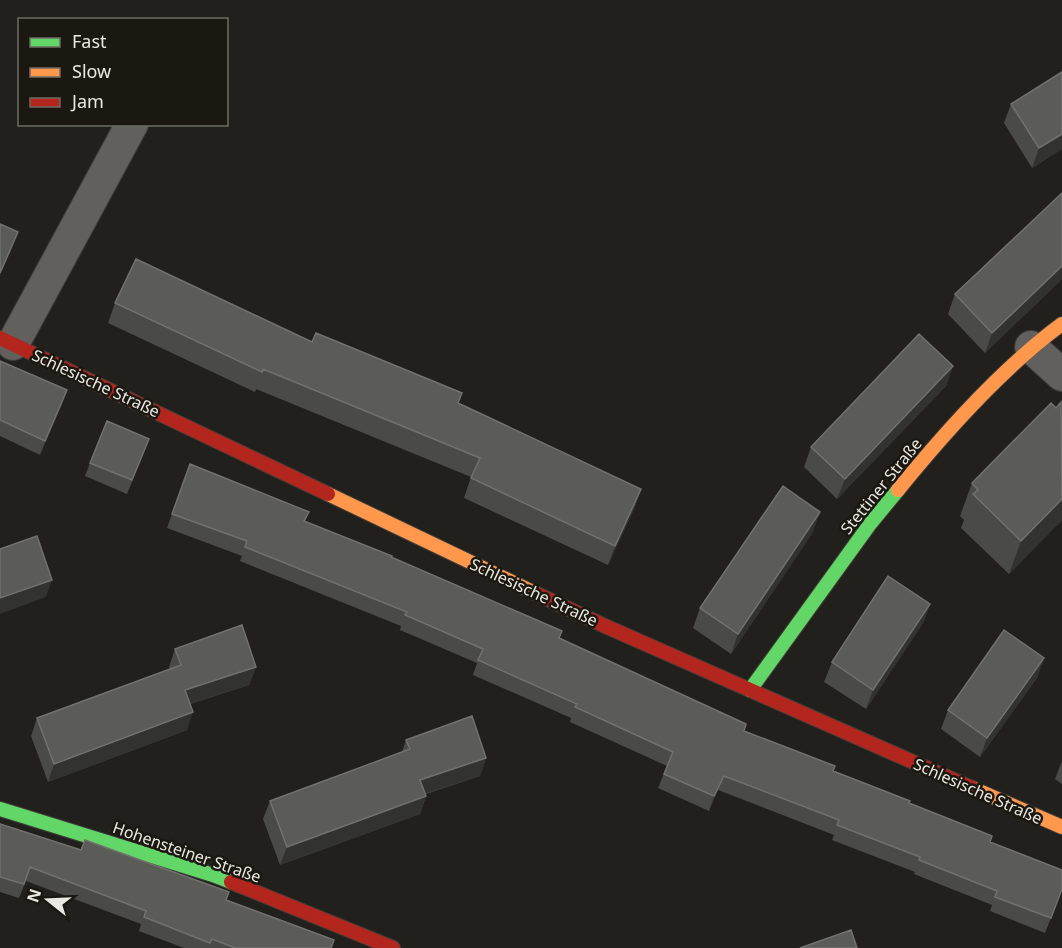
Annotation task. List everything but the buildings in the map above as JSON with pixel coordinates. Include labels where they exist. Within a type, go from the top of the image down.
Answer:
[{"type":"street","name":"Schlesische Straße","points":[[131,126],[6,341],[605,626],[1062,827]]},
{"type":"street","name":"Stettiner Straße","points":[[750,690],[870,524],[932,448],[1031,347],[1062,324]]},
{"type":"street","points":[[1031,347],[1062,375]]},
{"type":"street","name":"Hohensteiner Straße","points":[[0,809],[213,875],[393,948]]},
{"type":"traffic: fast","points":[[750,690],[870,524],[898,490]]},
{"type":"traffic: fast","points":[[0,809],[231,882]]},
{"type":"traffic: slow","points":[[898,490],[975,402],[1018,360],[1062,324]]},
{"type":"traffic: slow","points":[[328,494],[535,593]]},
{"type":"traffic: slow","points":[[972,788],[1062,827]]},
{"type":"traffic: jam","points":[[0,338],[328,494]]},
{"type":"traffic: jam","points":[[535,593],[972,788]]},
{"type":"traffic: jam","points":[[231,882],[393,948]]}]
